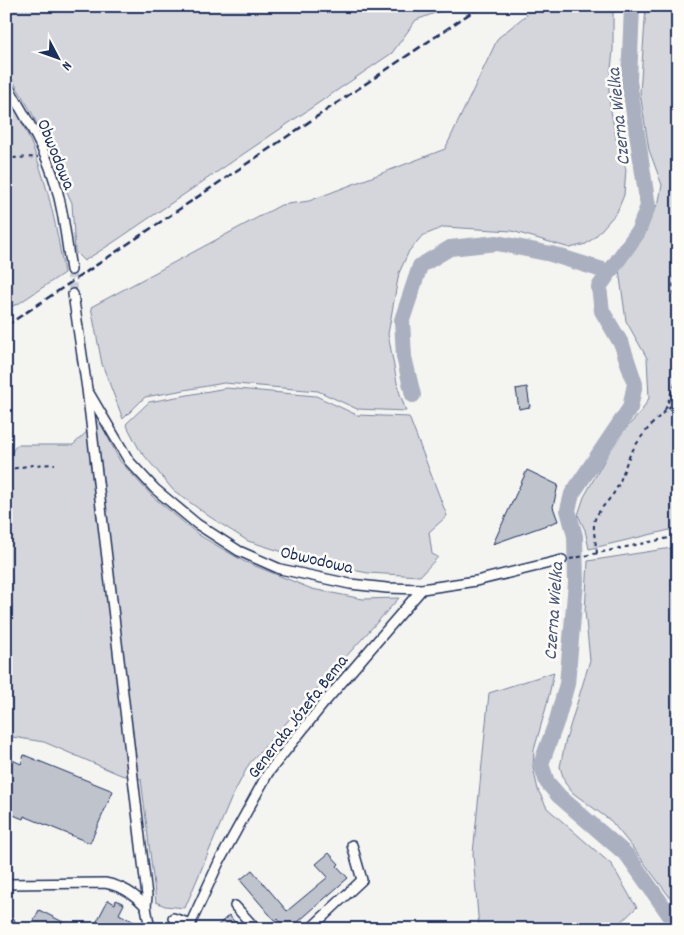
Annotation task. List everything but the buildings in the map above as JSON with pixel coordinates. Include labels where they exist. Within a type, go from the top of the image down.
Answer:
[{"type":"street","name":"Obwodowa","points":[[6,83],[53,176],[71,270]]},
{"type":"street","name":"Obwodowa","points":[[73,294],[87,389],[129,461],[155,489],[197,524],[239,551],[287,571],[350,584],[422,589],[476,581],[562,560]]},
{"type":"street","points":[[87,389],[150,929]]},
{"type":"street","name":"Generała Józefa Bema","points":[[190,926],[219,862],[268,773],[324,703],[422,589]]},
{"type":"street","points":[[310,929],[362,880],[352,845]]},
{"type":"street","points":[[6,884],[114,884],[128,890],[146,907]]},
{"type":"street","points":[[235,906],[256,929]]},
{"type":"street","points":[[173,918],[190,926]]},
{"type":"path","points":[[6,162],[12,158],[44,155]]},
{"type":"path","points":[[678,268],[672,283],[673,298],[678,314]]},
{"type":"path","points":[[664,412],[678,376]]},
{"type":"path","points":[[597,554],[595,520],[618,486],[637,443],[664,412],[678,400]]},
{"type":"path","points":[[6,470],[34,465],[55,464]]},
{"type":"path","points":[[562,560],[678,536]]},
{"type":"shaded area","points":[[6,6],[454,6],[416,20],[392,53],[84,261],[75,252],[72,203],[32,113],[6,69]]},
{"type":"shaded area","points":[[537,6],[613,6],[613,50],[609,100],[617,143],[626,169],[624,195],[617,212],[595,237],[586,244],[570,248],[512,231],[444,227],[422,236],[409,251],[399,273],[388,334],[398,388],[406,411],[357,409],[318,391],[224,383],[145,397],[123,419],[102,364],[91,307],[281,205],[309,201],[445,149],[498,38]]},
{"type":"shaded area","points":[[646,6],[678,6],[678,528],[589,549],[585,530],[578,515],[584,497],[616,439],[641,412],[649,398],[647,358],[626,321],[619,270],[630,239],[651,217],[659,201],[662,185],[649,150],[640,93]]},
{"type":"shaded area","points":[[6,93],[18,114],[37,158],[56,226],[64,273],[18,304],[6,308]]},
{"type":"shaded area","points":[[226,388],[316,396],[357,415],[409,417],[447,516],[429,532],[432,554],[438,557],[420,576],[368,573],[321,564],[248,541],[210,517],[173,490],[139,449],[126,424],[149,402]]},
{"type":"shaded area","points":[[99,420],[120,461],[152,496],[199,535],[243,561],[312,589],[363,599],[399,598],[249,764],[231,799],[185,908],[165,906],[156,902],[141,779],[121,775],[44,742],[6,736],[6,459],[17,445],[73,445]]},
{"type":"shaded area","points":[[678,547],[678,908],[611,821],[573,793],[565,783],[560,767],[565,743],[590,660],[585,611],[588,561]]},
{"type":"shaded area","points":[[554,672],[534,750],[533,767],[538,790],[547,808],[612,865],[637,907],[614,929],[479,929],[473,854],[489,693]]},
{"type":"waterway","name":"Czerna Wielka","points":[[632,6],[629,81],[648,206],[638,232],[599,287],[602,311],[622,345],[635,384],[630,408],[572,494],[568,510],[575,536],[576,583],[567,684],[557,720],[541,764],[547,782],[559,796],[628,856],[678,927]]},
{"type":"waterway","name":"Czerna Wielka","points":[[413,395],[404,357],[402,320],[420,266],[450,248],[497,243],[551,254],[609,272]]},
{"type":"tunnel","points":[[71,270],[73,294]]},
{"type":"railway","points":[[6,326],[481,6]]}]
